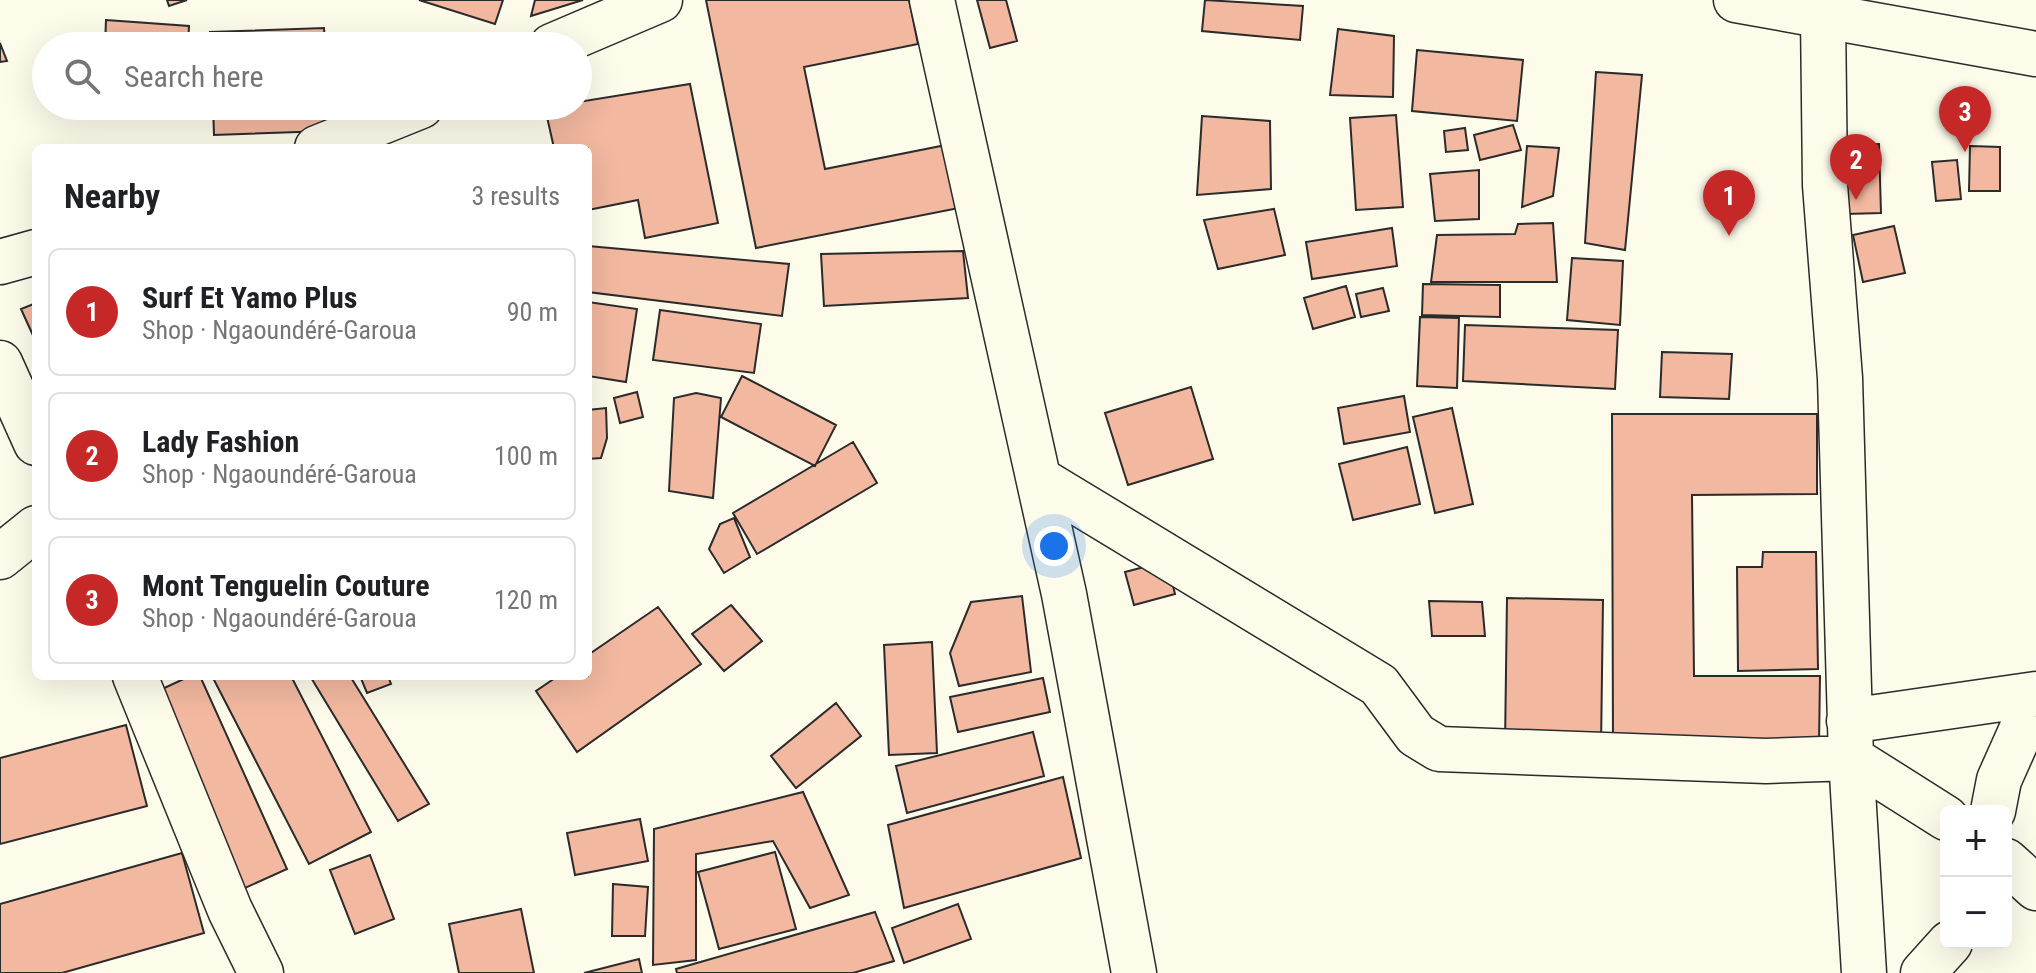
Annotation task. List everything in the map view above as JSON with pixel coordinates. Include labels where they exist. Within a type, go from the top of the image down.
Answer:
[{"type":"main road","points":[[585,32],[660,0]]},
{"type":"main road","points":[[932,0],[1064,594],[1134,973]]},
{"type":"main road","points":[[1736,0],[2036,54]]},
{"type":"main road","points":[[1823,15],[1825,185],[1840,378],[1850,739],[1864,973]]},
{"type":"main road","points":[[327,144],[386,120]]},
{"type":"main road","points":[[0,262],[32,253]]},
{"type":"main road","points":[[0,363],[32,434]]},
{"type":"main road","points":[[1039,479],[1379,685],[1416,735],[1439,749],[1766,761],[2036,695]]},
{"type":"main road","points":[[0,557],[32,531]]},
{"type":"main road","points":[[137,680],[230,910],[261,973]]},
{"type":"main road","points":[[1994,805],[1999,780],[2036,695]]},
{"type":"main road","points":[[1850,739],[1940,813]]},
{"type":"main road","points":[[2012,866],[2036,888]]},
{"type":"main road","points":[[1923,973],[1945,949]]},
{"type":"building","points":[[167,0],[187,0],[169,6]]},
{"type":"building","points":[[419,0],[503,0],[495,24]]},
{"type":"building","points":[[535,0],[583,0],[531,16]]},
{"type":"building","points":[[706,0],[909,0],[918,44],[804,67],[825,169],[951,144],[964,207],[756,248]]},
{"type":"building","points":[[977,0],[1006,0],[1017,41],[990,48]]},
{"type":"building","points":[[1205,0],[1303,6],[1300,40],[1202,31]]},
{"type":"building","points":[[106,20],[189,26],[189,32],[106,32]]},
{"type":"building","points":[[324,28],[324,32],[210,32]]},
{"type":"building","points":[[1338,29],[1394,36],[1393,97],[1330,95]]},
{"type":"building","points":[[0,43],[7,61],[0,62]]},
{"type":"building","points":[[1417,50],[1523,60],[1517,121],[1412,111]]},
{"type":"building","points":[[1596,72],[1642,75],[1625,250],[1585,243]]},
{"type":"building","points":[[690,84],[718,223],[645,238],[638,200],[592,209],[592,144],[553,144],[548,120],[592,120],[592,100]]},
{"type":"building","points":[[1396,115],[1403,207],[1356,210],[1350,118]]},
{"type":"building","points":[[1202,116],[1270,121],[1271,189],[1197,195]]},
{"type":"building","points":[[213,120],[328,120],[328,131],[214,135]]},
{"type":"building","points":[[1513,125],[1521,150],[1480,160],[1474,135]]},
{"type":"building","points":[[1465,128],[1468,150],[1446,152],[1444,131]]},
{"type":"building","points":[[1879,144],[1881,213],[1846,214],[1844,145]]},
{"type":"building","points":[[1527,146],[1559,148],[1553,196],[1522,207]]},
{"type":"building","points":[[1970,146],[2000,147],[2000,191],[1969,191]]},
{"type":"building","points":[[1957,160],[1961,199],[1936,201],[1932,162]]},
{"type":"building","points":[[1479,170],[1479,219],[1435,221],[1430,174]]},
{"type":"building","points":[[1274,209],[1285,255],[1218,269],[1204,220]]},
{"type":"building","points":[[1553,223],[1557,282],[1431,282],[1437,235],[1515,234],[1518,224]]},
{"type":"building","points":[[1894,226],[1905,273],[1863,282],[1853,235]]},
{"type":"building","points":[[1392,228],[1397,266],[1312,279],[1306,242]]},
{"type":"building","points":[[592,246],[789,264],[782,316],[592,292]]},
{"type":"building","points":[[963,251],[968,298],[824,306],[821,254]]},
{"type":"building","points":[[1572,258],[1623,261],[1620,325],[1567,320]]},
{"type":"building","points":[[1423,284],[1500,285],[1500,317],[1422,315]]},
{"type":"building","points":[[1346,286],[1355,317],[1313,329],[1304,298]]},
{"type":"building","points":[[1383,288],[1389,311],[1361,317],[1356,294]]},
{"type":"building","points":[[592,303],[637,309],[626,382],[592,377]]},
{"type":"building","points":[[32,305],[32,333],[21,309]]},
{"type":"building","points":[[660,310],[761,324],[754,373],[653,360]]},
{"type":"building","points":[[1420,317],[1459,318],[1457,388],[1417,386]]},
{"type":"building","points":[[1465,325],[1618,330],[1615,389],[1463,381]]},
{"type":"building","points":[[1662,352],[1732,354],[1729,399],[1660,397]]},
{"type":"building","points":[[742,376],[836,425],[815,466],[721,417]]},
{"type":"building","points":[[1191,387],[1213,459],[1128,485],[1105,413]]},
{"type":"building","points":[[637,392],[643,417],[620,423],[614,398]]},
{"type":"building","points":[[696,393],[721,398],[713,498],[669,491],[674,398]]},
{"type":"building","points":[[1404,396],[1410,432],[1344,444],[1338,408]]},
{"type":"building","points":[[606,408],[607,438],[601,458],[592,459],[592,410]]},
{"type":"building","points":[[1452,408],[1473,504],[1435,513],[1413,417]]},
{"type":"building","points":[[1612,414],[1817,414],[1817,494],[1692,495],[1694,676],[1820,676],[1819,744],[1613,745]]},
{"type":"building","points":[[853,442],[877,483],[757,554],[733,513]]},
{"type":"building","points":[[1407,447],[1420,504],[1353,520],[1339,464]]},
{"type":"building","points":[[734,518],[750,557],[724,573],[709,549],[720,524]]},
{"type":"building","points":[[1763,552],[1816,552],[1818,669],[1738,671],[1737,567],[1762,567]]},
{"type":"building","points":[[1167,561],[1175,594],[1134,605],[1125,572]]},
{"type":"building","points":[[1022,596],[1031,672],[959,686],[950,653],[971,602]]},
{"type":"building","points":[[1507,598],[1603,600],[1601,747],[1505,744]]},
{"type":"building","points":[[1429,601],[1482,602],[1485,636],[1432,636]]},
{"type":"building","points":[[731,605],[762,641],[724,671],[692,634]]},
{"type":"building","points":[[658,607],[701,664],[577,752],[536,691],[552,680],[592,680],[592,652]]},
{"type":"building","points":[[932,642],[937,753],[889,755],[884,645]]},
{"type":"building","points":[[1043,678],[1050,712],[958,732],[950,697]]},
{"type":"building","points":[[181,680],[202,680],[287,869],[236,892],[147,696]]},
{"type":"building","points":[[214,680],[293,680],[371,832],[309,864]]},
{"type":"building","points":[[312,680],[352,680],[429,804],[398,821]]},
{"type":"building","points":[[362,680],[390,680],[391,684],[367,693]]},
{"type":"building","points":[[836,703],[861,736],[796,788],[771,756]]},
{"type":"building","points":[[126,725],[147,806],[0,844],[0,758]]},
{"type":"building","points":[[1033,732],[1044,776],[907,813],[896,766]]},
{"type":"building","points":[[1063,777],[1081,858],[904,908],[888,825]]},
{"type":"building","points":[[803,792],[849,895],[810,908],[773,841],[696,854],[696,960],[653,965],[654,829]]},
{"type":"building","points":[[640,819],[648,861],[575,875],[567,833]]},
{"type":"building","points":[[775,852],[796,929],[719,949],[698,872]]},
{"type":"building","points":[[182,853],[204,933],[62,973],[0,973],[0,904]]},
{"type":"building","points":[[370,855],[394,919],[355,934],[330,870]]},
{"type":"building","points":[[613,884],[648,887],[645,936],[612,936]]},
{"type":"building","points":[[958,904],[971,939],[904,963],[892,928]]},
{"type":"building","points":[[521,909],[534,973],[459,973],[449,924]]},
{"type":"building","points":[[875,912],[894,961],[853,973],[677,973],[676,969]]},
{"type":"building","points":[[639,959],[642,973],[584,973]]},
{"type":"place","name":"Mont Tenguelin Couture","points":[[1965,152]]},
{"type":"place","name":"Lady Fashion","points":[[1856,200]]},
{"type":"place","name":"Surf Et Yamo Plus","points":[[1729,236]]}]
